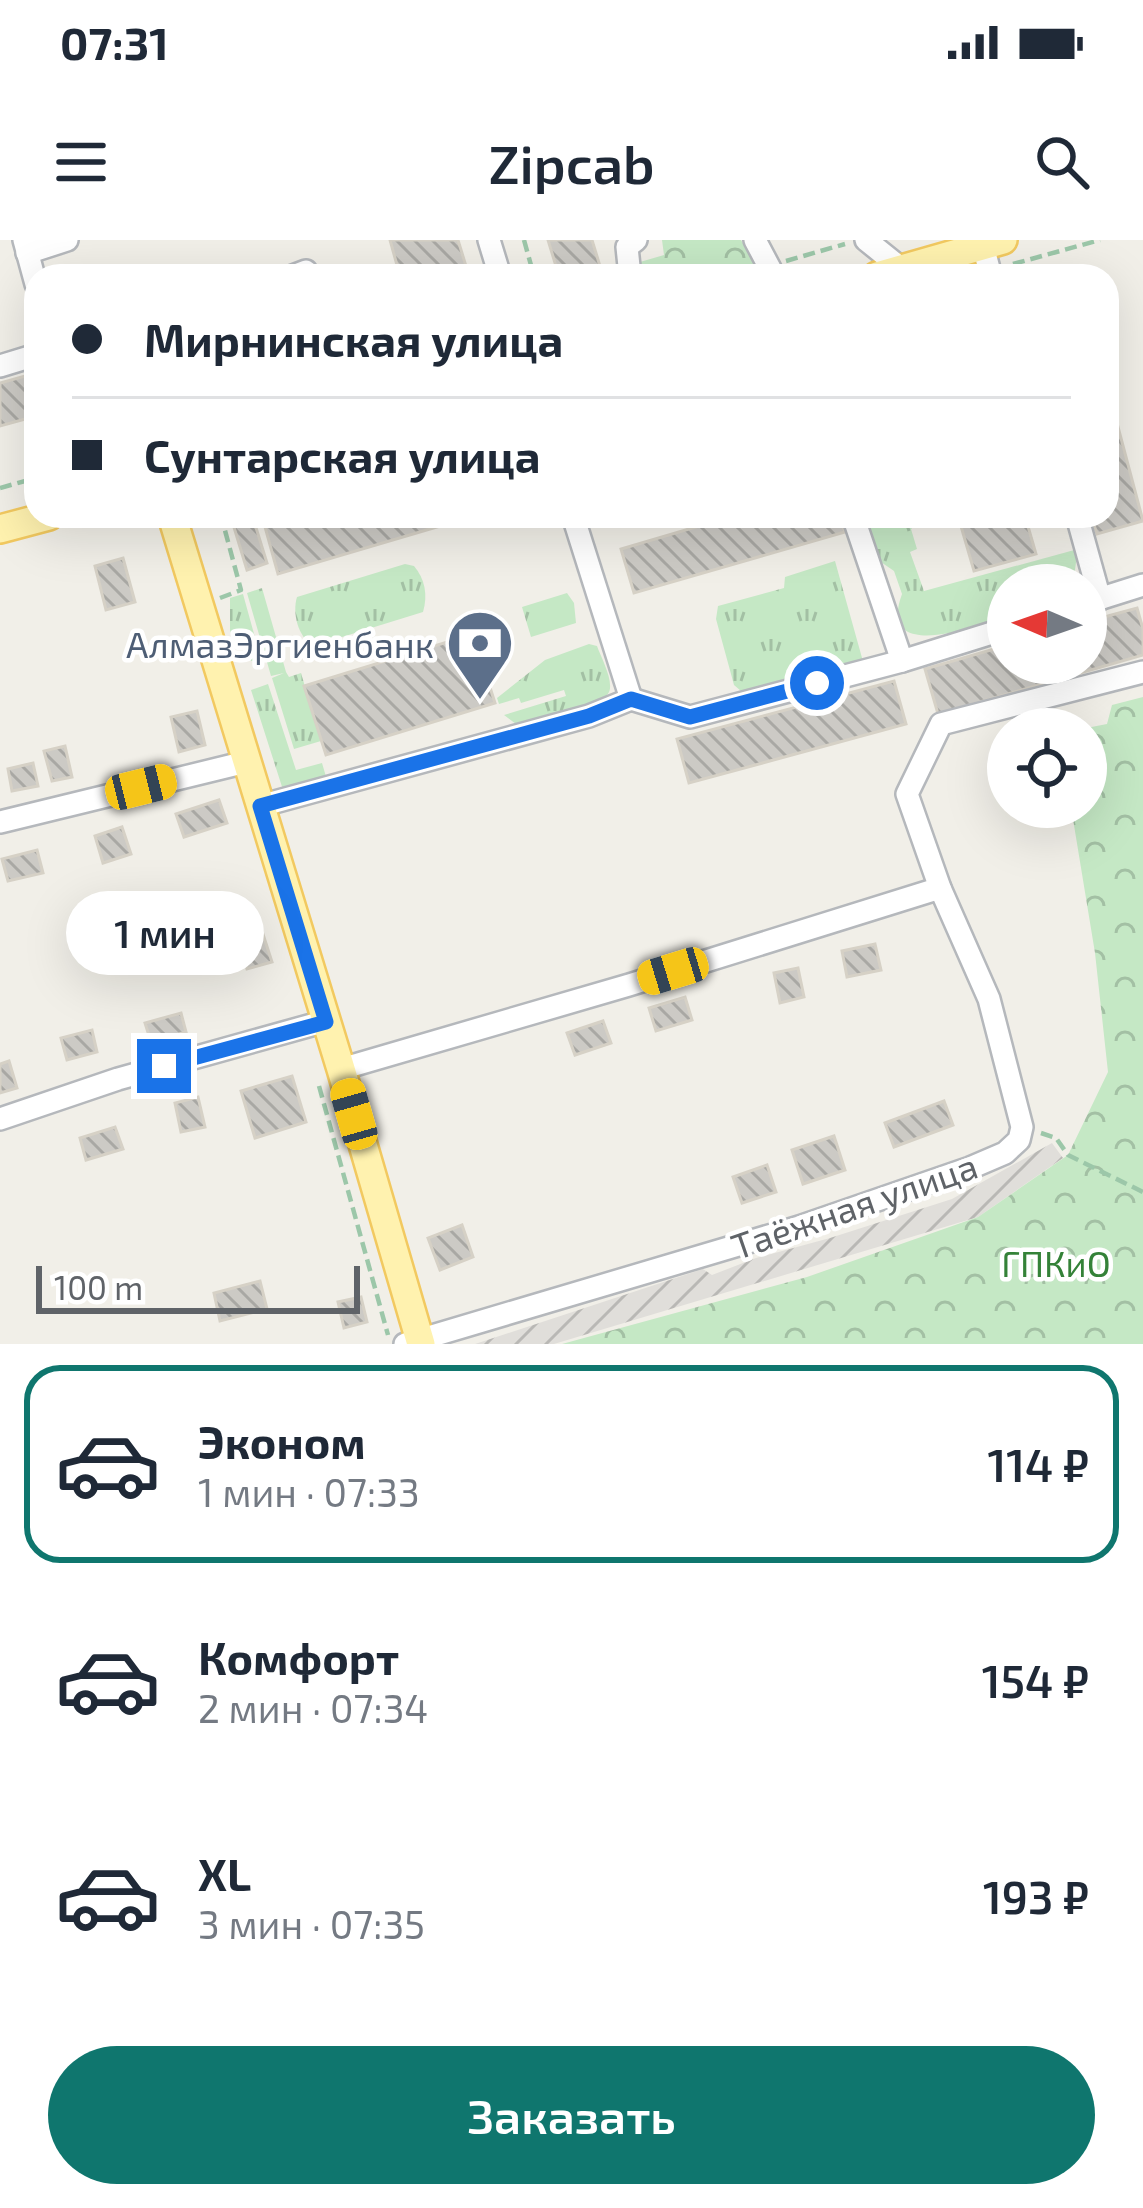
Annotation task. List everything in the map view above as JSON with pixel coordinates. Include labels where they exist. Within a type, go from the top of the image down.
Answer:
[{"type":"main road","points":[[906,264],[939,249],[992,258]]},
{"type":"main road","points":[[176,528],[340,1069],[415,1342]]},
{"type":"street","points":[[25,246],[67,240]]},
{"type":"street","points":[[863,240],[882,264]]},
{"type":"street","points":[[577,528],[631,699]]},
{"type":"street","points":[[857,528],[902,661]]},
{"type":"street","points":[[1080,528],[1086,564]]},
{"type":"street","points":[[1107,597],[1143,585]]},
{"type":"street","points":[[260,806],[589,716],[631,699],[690,717],[987,635]]},
{"type":"street","points":[[1022,1127],[989,999],[940,888],[907,794],[941,724],[1143,672]]},
{"type":"street","points":[[0,822],[246,762]]},
{"type":"street","points":[[340,1069],[940,888]]},
{"type":"street","points":[[0,1119],[118,1079],[326,1022]]},
{"type":"street","name":"Таёжная улица","points":[[415,1342],[799,1227],[970,1168],[1005,1153],[1022,1127]]},
{"type":"path","points":[[791,264],[863,240]]},
{"type":"path","points":[[992,258],[1100,240]]},
{"type":"path","points":[[1022,1127],[1056,1138],[1068,1155],[1143,1192]]},
{"type":"shaded area","points":[[1052,1143],[1063,1158],[978,1217],[554,1344],[475,1344],[703,1269],[712,1275],[952,1199]]},
{"type":"green space","points":[[662,240],[741,240],[755,264],[640,264],[664,255]]},
{"type":"green space","points":[[866,528],[912,528],[917,549],[910,552],[924,591],[987,574],[987,623],[934,635],[903,628],[898,615],[902,594],[894,571],[878,560]]},
{"type":"green space","points":[[1078,549],[1076,564],[1023,564]]},
{"type":"green space","points":[[835,561],[864,665],[751,694],[741,691],[734,685],[716,619],[718,606],[784,588],[785,577]]},
{"type":"green space","points":[[405,564],[414,566],[423,582],[423,612],[313,646],[303,637],[296,617],[297,597]]},
{"type":"green space","points":[[262,588],[286,672],[289,677],[301,673],[321,741],[294,749],[272,678],[284,673],[271,676],[247,593]]},
{"type":"green space","points":[[567,593],[574,603],[576,623],[531,637],[522,607]]},
{"type":"green space","points":[[243,594],[261,659],[251,661],[247,645],[235,647],[230,630],[230,598]]},
{"type":"green space","points":[[589,644],[597,646],[608,676],[610,687],[604,698],[520,727],[504,715],[566,696],[564,690],[521,703],[519,698],[499,704],[497,698],[545,660]]},
{"type":"green space","points":[[268,684],[296,770],[322,763],[327,780],[284,793],[251,690]]},
{"type":"green space","name":"ГПКиО","points":[[1143,697],[1143,1344],[562,1344],[807,1277],[978,1217],[1068,1155],[1108,1072],[1074,828],[1107,828],[1107,724],[1112,705]]},
{"type":"building","points":[[390,240],[458,240],[465,264],[397,264]]},
{"type":"building","points":[[548,240],[592,240],[599,264],[555,264]]},
{"type":"building","points":[[24,376],[24,419],[0,426],[0,383]]},
{"type":"building","points":[[1119,431],[1143,521],[1119,528]]},
{"type":"building","points":[[234,528],[256,528],[267,563],[247,570]]},
{"type":"building","points":[[265,528],[433,528],[278,574]]},
{"type":"building","points":[[692,528],[844,528],[845,532],[634,593],[621,549]]},
{"type":"building","points":[[961,528],[1028,528],[1036,554],[974,571]]},
{"type":"building","points":[[123,558],[135,602],[106,610],[95,566]]},
{"type":"building","points":[[1137,608],[1143,655],[1107,665],[1107,616]]},
{"type":"building","points":[[473,634],[495,703],[326,755],[304,686]]},
{"type":"building","points":[[987,651],[987,684],[1042,684],[938,714],[925,669]]},
{"type":"building","points":[[894,681],[906,724],[689,783],[677,739]]},
{"type":"building","points":[[197,711],[205,745],[179,752],[171,717]]},
{"type":"building","points":[[65,746],[72,777],[52,781],[44,751]]},
{"type":"building","points":[[33,763],[38,786],[12,791],[8,769]]},
{"type":"building","points":[[219,800],[227,823],[184,837],[176,814]]},
{"type":"building","points":[[122,827],[131,854],[103,863],[95,836]]},
{"type":"building","points":[[37,850],[43,873],[8,881],[2,859]]},
{"type":"building","points":[[261,928],[272,962],[247,969],[237,935]]},
{"type":"building","points":[[875,944],[881,970],[847,977],[842,951]]},
{"type":"building","points":[[798,968],[804,997],[780,1003],[774,973]]},
{"type":"building","points":[[685,997],[692,1020],[656,1031],[649,1008]]},
{"type":"building","points":[[181,1013],[186,1032],[151,1042],[145,1023]]},
{"type":"building","points":[[603,1021],[611,1043],[575,1055],[567,1033]]},
{"type":"building","points":[[92,1030],[97,1052],[67,1060],[61,1038]]},
{"type":"building","points":[[9,1061],[17,1088],[0,1093],[0,1064]]},
{"type":"building","points":[[292,1076],[306,1122],[255,1138],[241,1091]]},
{"type":"building","points":[[198,1097],[205,1127],[181,1132],[175,1103]]},
{"type":"building","points":[[944,1101],[953,1125],[894,1147],[885,1123]]},
{"type":"building","points":[[115,1127],[123,1149],[86,1160],[80,1138]]},
{"type":"building","points":[[834,1136],[845,1170],[803,1184],[792,1150]]},
{"type":"building","points":[[767,1165],[776,1192],[742,1203],[733,1177]]},
{"type":"building","points":[[462,1225],[473,1257],[440,1270],[428,1238]]},
{"type":"building","points":[[260,1281],[267,1309],[220,1321],[214,1293]]},
{"type":"building","points":[[361,1297],[367,1322],[344,1328],[338,1302]]},
{"type":"place","name":"АлмазЭргиенбанк","points":[[480,702]]},
{"type":"route","points":[[164,1066],[326,1022],[260,806],[589,716],[631,699],[690,717],[817,683]]}]
